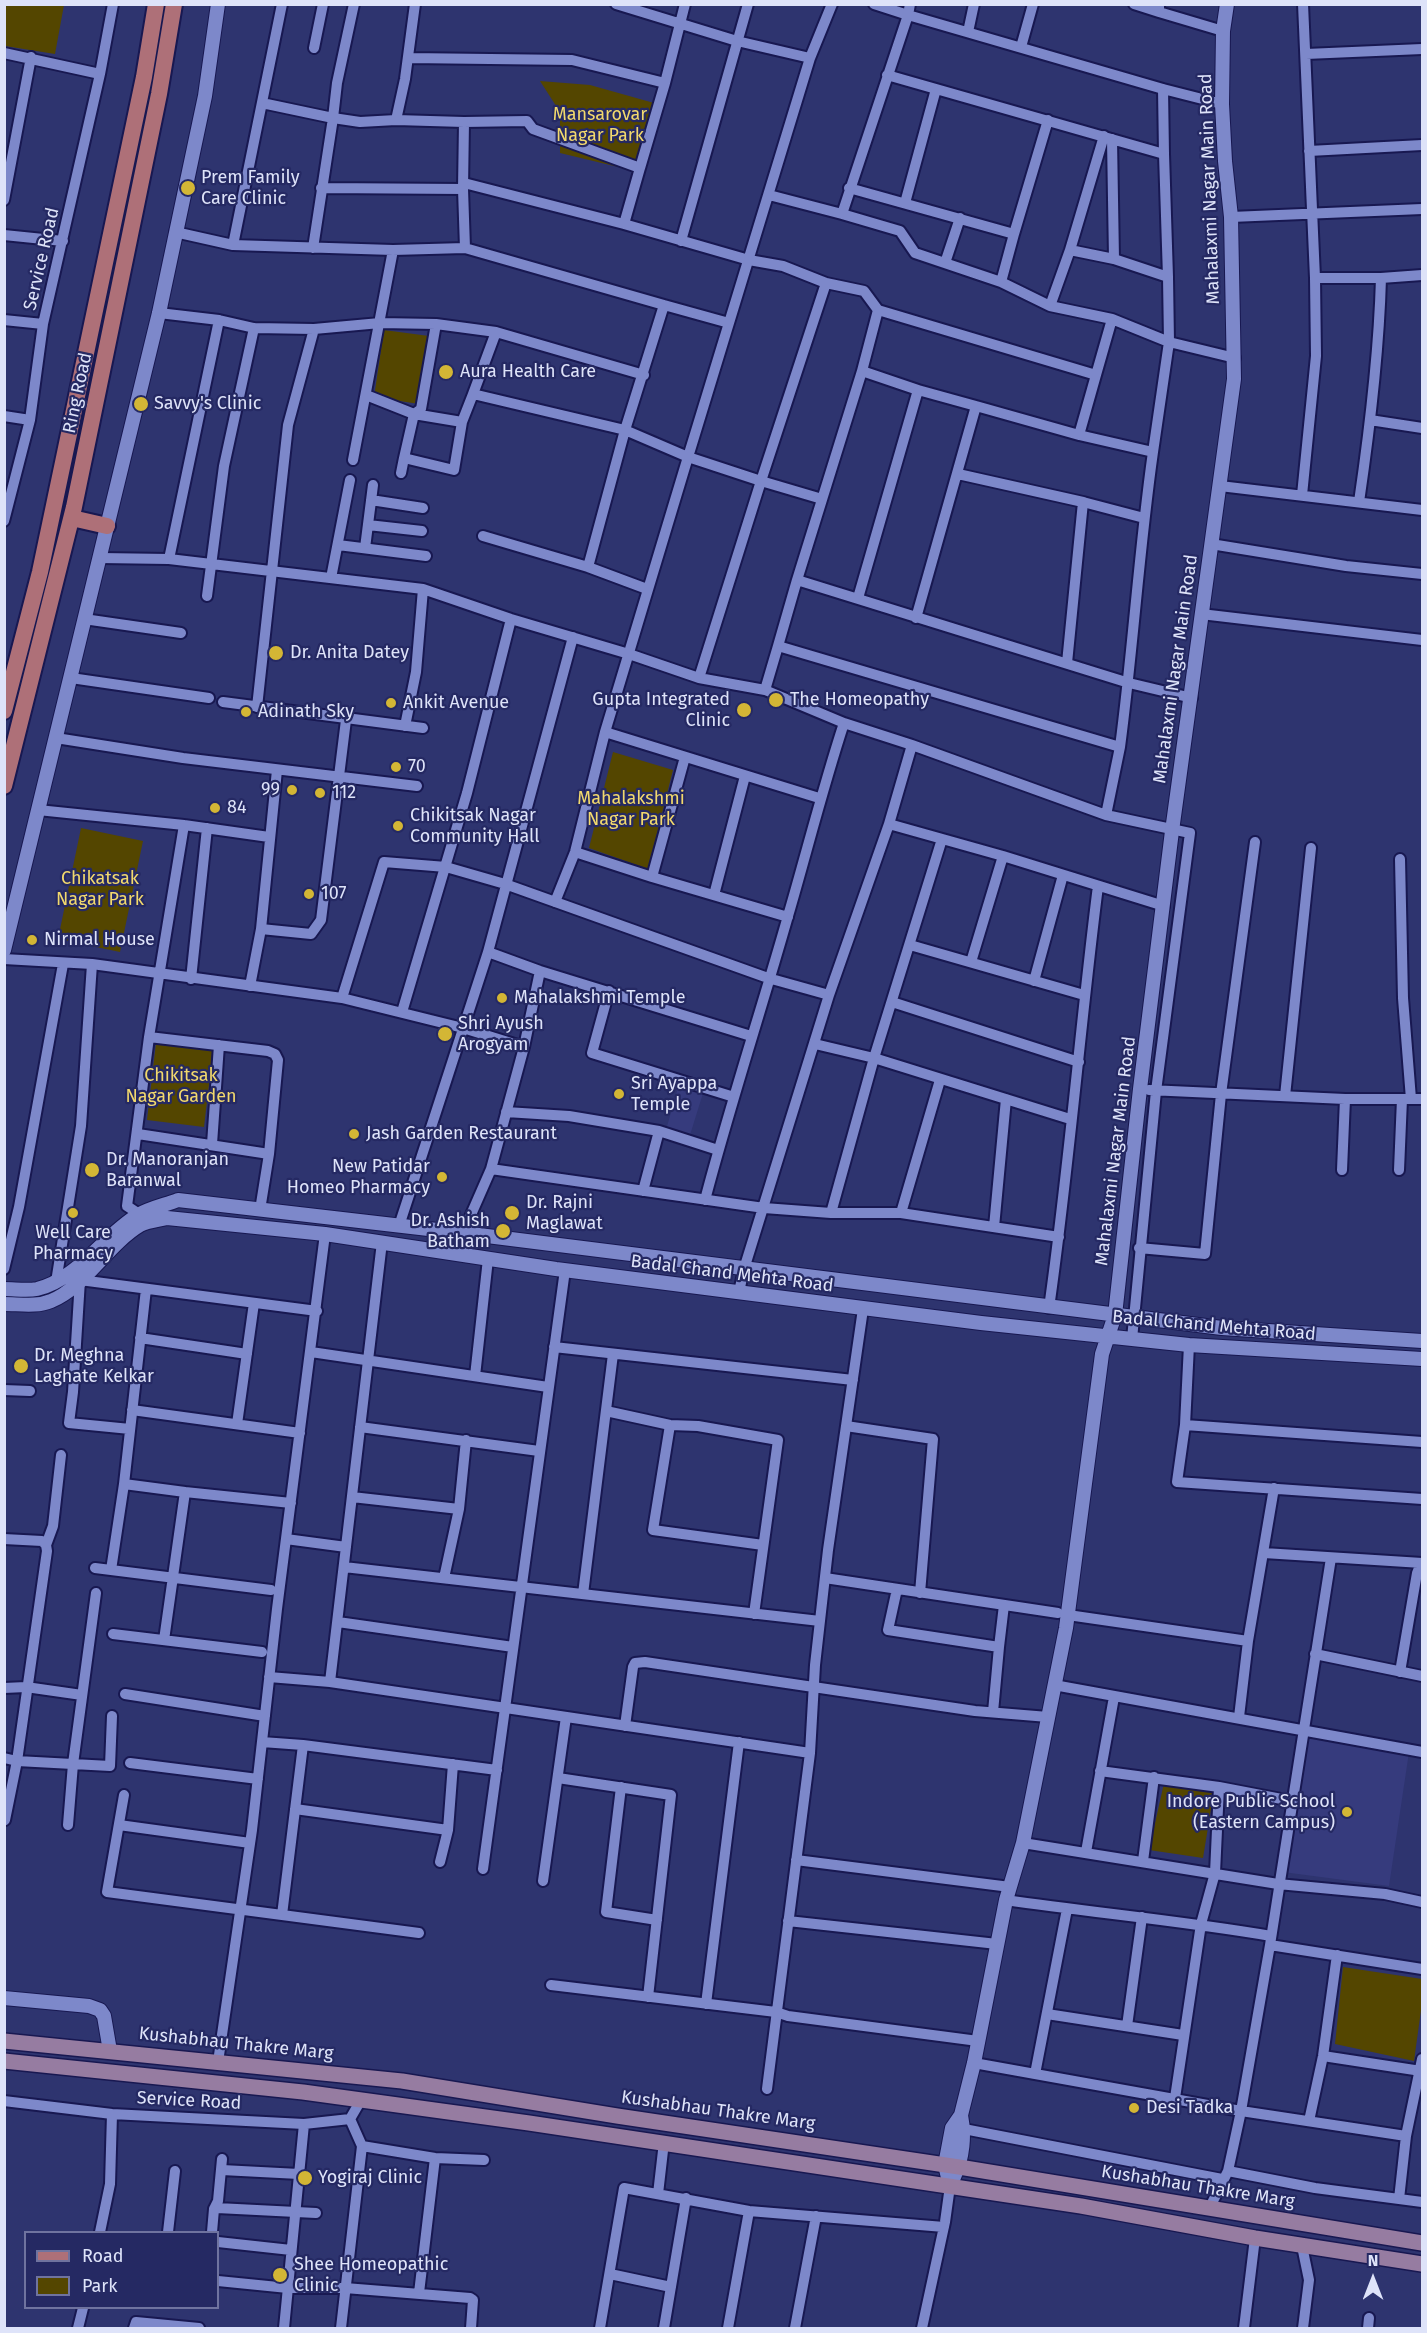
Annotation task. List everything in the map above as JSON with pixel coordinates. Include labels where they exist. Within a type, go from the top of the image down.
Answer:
[{"type":"main road","name":"Ring Road","points":[[4,711],[40,572],[144,77],[156,4]]},
{"type":"main road","name":"Ring Road","points":[[4,786],[72,518],[156,106],[174,4]]},
{"type":"main road","points":[[72,518],[107,526]]},
{"type":"main road","name":"Kushabhau Thakre Marg","points":[[4,2041],[402,2081],[952,2166],[1422,2243]]},
{"type":"main road","name":"Kushabhau Thakre Marg","points":[[4,2061],[303,2092],[664,2142],[1081,2206],[1302,2246],[1422,2264]]},
{"type":"street","name":"Service Road","points":[[4,521],[30,420],[43,324],[100,74],[113,4]]},
{"type":"street","points":[[4,950],[159,313],[205,96],[218,4]]},
{"type":"street","points":[[233,245],[282,4]]},
{"type":"street","points":[[314,48],[323,4]]},
{"type":"street","points":[[313,248],[337,83],[354,4]]},
{"type":"street","points":[[396,120],[408,58],[415,4]]},
{"type":"street","points":[[624,224],[665,83],[678,24],[685,4]]},
{"type":"street","points":[[681,241],[748,4]]},
{"type":"street","points":[[555,902],[574,852],[605,732],[647,589],[810,58],[831,4]]},
{"type":"street","points":[[874,4],[909,10],[968,32],[1222,104]]},
{"type":"street","points":[[968,32],[974,4]]},
{"type":"street","points":[[1021,47],[1033,4]]},
{"type":"street","points":[[1134,4],[1159,8],[1223,31]]},
{"type":"street","name":"Mahalaxmi Nagar Main Road","points":[[952,2166],[952,2128],[961,2115],[974,2063],[997,1944],[1008,1894],[1023,1843],[1048,1718],[1102,1354],[1115,1315],[1172,831],[1234,379],[1231,217],[1222,104],[1223,31],[1227,4]]},
{"type":"street","points":[[1302,495],[1316,356],[1315,278],[1303,4]]},
{"type":"street","points":[[621,5],[737,41],[810,58]]},
{"type":"street","points":[[842,214],[909,10]]},
{"type":"street","points":[[1306,54],[1422,49]]},
{"type":"street","points":[[4,53],[31,57],[100,74]]},
{"type":"street","points":[[4,200],[9,157],[31,57]]},
{"type":"street","points":[[408,58],[572,60],[665,83]]},
{"type":"street","points":[[887,75],[1164,154]]},
{"type":"street","points":[[905,203],[936,89]]},
{"type":"street","points":[[1106,815],[1120,747],[1129,683],[1144,518],[1169,342],[1163,89]]},
{"type":"street","points":[[262,103],[360,123],[396,120],[526,121],[533,129],[640,168]]},
{"type":"street","points":[[1001,282],[1048,120]]},
{"type":"street","points":[[464,122],[465,248]]},
{"type":"street","points":[[1050,306],[1108,137]]},
{"type":"street","points":[[1108,137],[1114,259]]},
{"type":"street","points":[[1309,151],[1422,145]]},
{"type":"street","points":[[321,188],[464,186],[624,224],[749,260],[783,266],[826,283],[864,291],[878,310],[1096,375]]},
{"type":"street","points":[[849,188],[1014,234]]},
{"type":"street","points":[[769,195],[900,231],[915,254],[1001,282],[1050,306],[1112,319],[1169,342],[1235,358]]},
{"type":"street","points":[[1231,217],[1422,209]]},
{"type":"street","points":[[945,263],[960,218]]},
{"type":"street","points":[[175,232],[233,245],[393,250],[465,248],[729,323]]},
{"type":"street","points":[[4,235],[63,242]]},
{"type":"street","points":[[353,460],[393,250]]},
{"type":"street","points":[[1070,250],[1114,259],[1168,277]]},
{"type":"street","points":[[1315,278],[1381,278],[1422,275]]},
{"type":"street","points":[[1359,502],[1371,420],[1379,336],[1381,278]]},
{"type":"street","points":[[699,678],[826,283]]},
{"type":"street","points":[[588,567],[625,430],[664,305]]},
{"type":"street","points":[[765,690],[862,371],[878,310]]},
{"type":"street","points":[[159,313],[219,320],[254,328],[314,328],[380,323],[436,324],[496,332],[644,375]]},
{"type":"street","points":[[1079,435],[1112,319]]},
{"type":"street","points":[[4,320],[43,324]]},
{"type":"street","points":[[169,559],[219,320]]},
{"type":"street","points":[[401,473],[414,414],[421,409],[436,324]]},
{"type":"street","points":[[207,596],[224,466],[254,328]]},
{"type":"street","points":[[257,707],[288,425],[314,328]]},
{"type":"street","points":[[404,458],[454,470],[462,422],[496,332]]},
{"type":"street","points":[[862,371],[918,390],[1079,435],[1153,452]]},
{"type":"street","points":[[858,598],[918,390]]},
{"type":"street","points":[[473,394],[625,430],[688,457],[761,482],[822,499]]},
{"type":"street","points":[[366,395],[414,414],[462,422]]},
{"type":"street","points":[[916,618],[976,406]]},
{"type":"street","points":[[4,416],[30,420]]},
{"type":"street","points":[[1371,420],[1422,428]]},
{"type":"street","points":[[958,474],[1144,518]]},
{"type":"street","points":[[331,578],[350,480]]},
{"type":"street","points":[[365,548],[373,486]]},
{"type":"street","points":[[1220,486],[1422,510]]},
{"type":"street","points":[[371,500],[423,508]]},
{"type":"street","points":[[1067,663],[1083,502]]},
{"type":"street","points":[[368,525],[422,531]]},
{"type":"street","points":[[483,536],[588,567],[647,589]]},
{"type":"street","points":[[1211,544],[1346,566],[1422,574]]},
{"type":"street","points":[[338,545],[426,556]]},
{"type":"street","points":[[100,558],[169,559],[423,589],[699,678],[765,690],[844,723],[1106,815],[1172,831],[1190,833],[1156,1091],[1132,1339]]},
{"type":"street","points":[[797,580],[1129,683],[1192,698]]},
{"type":"street","points":[[405,726],[416,672],[423,589]]},
{"type":"street","points":[[1201,614],[1422,640]]},
{"type":"street","points":[[84,619],[181,633]]},
{"type":"street","points":[[402,1012],[467,793],[511,619]]},
{"type":"street","points":[[399,1226],[488,952],[573,637]]},
{"type":"street","points":[[778,646],[1120,747]]},
{"type":"street","points":[[70,678],[209,698]]},
{"type":"street","points":[[223,702],[423,729]]},
{"type":"street","points":[[261,929],[311,934],[321,920],[341,776],[346,720]]},
{"type":"street","points":[[705,1200],[768,978],[788,917],[819,798],[844,723]]},
{"type":"street","points":[[605,732],[819,798]]},
{"type":"street","points":[[56,738],[277,770],[417,786]]},
{"type":"street","points":[[739,1292],[744,1269],[830,995],[889,824],[912,745]]},
{"type":"street","points":[[652,877],[685,757]]},
{"type":"street","points":[[250,986],[261,929],[277,770]]},
{"type":"street","points":[[714,895],[745,776]]},
{"type":"street","points":[[38,810],[184,825],[269,837]]},
{"type":"street","points":[[889,824],[1003,856],[1164,906]]},
{"type":"street","points":[[139,1215],[127,1206],[149,1037],[184,825]]},
{"type":"street","points":[[190,979],[207,828]]},
{"type":"street","points":[[831,1213],[874,1058],[942,839]]},
{"type":"street","points":[[1139,1248],[1205,1254],[1221,1095],[1255,842]]},
{"type":"street","points":[[1285,1096],[1311,848]]},
{"type":"street","points":[[574,852],[788,917]]},
{"type":"street","points":[[971,962],[1003,856]]},
{"type":"street","points":[[1399,1170],[1406,1099],[1400,860]]},
{"type":"street","points":[[342,998],[384,862],[446,867],[505,884],[768,978],[830,995]]},
{"type":"street","points":[[1035,981],[1063,875]]},
{"type":"street","points":[[1049,1308],[1098,886]]},
{"type":"street","points":[[910,945],[1084,995]]},
{"type":"street","points":[[488,952],[540,971],[751,1036]]},
{"type":"street","points":[[4,959],[92,964],[342,998],[463,1028],[524,1047]]},
{"type":"street","points":[[4,1269],[19,1207],[63,964]]},
{"type":"street","points":[[60,1287],[81,1126],[92,964]]},
{"type":"street","points":[[463,1233],[491,1169],[524,1047],[540,971]]},
{"type":"street","points":[[609,992],[592,1053],[734,1097]]},
{"type":"street","points":[[892,1002],[1079,1062]]},
{"type":"street","points":[[149,1037],[268,1051],[275,1054],[278,1060],[269,1154],[260,1210]]},
{"type":"street","points":[[815,1044],[874,1058],[1070,1119]]},
{"type":"street","points":[[212,1144],[219,1045]]},
{"type":"street","points":[[268,1051],[280,1047]]},
{"type":"street","points":[[901,1213],[940,1080]]},
{"type":"street","points":[[1140,1089],[1221,1095],[1422,1099]]},
{"type":"street","points":[[994,1227],[1006,1099]]},
{"type":"street","points":[[1342,1170],[1345,1099]]},
{"type":"street","points":[[506,1112],[569,1116],[659,1131],[718,1150]]},
{"type":"street","points":[[643,1191],[659,1131]]},
{"type":"street","points":[[138,1134],[269,1154]]},
{"type":"street","points":[[491,1169],[764,1208],[831,1213],[901,1213],[1059,1237]]},
{"type":"street","points":[[4,1304],[38,1305],[52,1301],[73,1270],[114,1233],[139,1215],[178,1200],[463,1233],[1134,1318],[1261,1332],[1422,1341]]},
{"type":"street","name":"Badal Chand Mehta Road","points":[[4,1289],[60,1287],[80,1280],[118,1241],[142,1224],[167,1218],[325,1234],[565,1270],[863,1309],[1189,1345],[1422,1359]]},
{"type":"street","points":[[218,2062],[250,1844],[325,1234]]},
{"type":"street","points":[[330,1682],[382,1242]]},
{"type":"street","points":[[475,1376],[488,1259]]},
{"type":"street","points":[[483,1869],[565,1270]]},
{"type":"street","points":[[130,1428],[69,1422],[74,1392],[80,1280],[316,1311]]},
{"type":"street","points":[[111,1570],[124,1484],[146,1289]]},
{"type":"street","points":[[237,1424],[254,1303]]},
{"type":"street","points":[[767,2089],[810,1753],[814,1685],[825,1578],[863,1309]]},
{"type":"street","points":[[140,1338],[247,1354]]},
{"type":"street","points":[[1189,1345],[1185,1425],[1177,1482],[1422,1499]]},
{"type":"street","points":[[554,1347],[853,1380]]},
{"type":"street","points":[[311,1352],[548,1387]]},
{"type":"street","points":[[583,1594],[613,1354]]},
{"type":"street","points":[[4,1390],[30,1391]]},
{"type":"street","points":[[132,1410],[300,1433]]},
{"type":"street","points":[[606,1411],[670,1425],[698,1426],[778,1440],[754,1614]]},
{"type":"street","points":[[670,1425],[653,1530],[763,1545]]},
{"type":"street","points":[[1185,1425],[1422,1442]]},
{"type":"street","points":[[846,1426],[933,1439],[920,1593]]},
{"type":"street","points":[[360,1427],[539,1451]]},
{"type":"street","points":[[444,1578],[459,1509],[466,1440]]},
{"type":"street","points":[[5,1820],[17,1761],[46,1545],[53,1526],[61,1455]]},
{"type":"street","points":[[124,1484],[291,1503]]},
{"type":"street","points":[[1239,1717],[1248,1641],[1274,1488]]},
{"type":"street","points":[[164,1640],[185,1492]]},
{"type":"street","points":[[352,1497],[459,1509]]},
{"type":"street","points":[[4,1539],[42,1541],[46,1545]]},
{"type":"street","points":[[286,1539],[346,1547]]},
{"type":"street","points":[[1264,1553],[1422,1563],[1417,1573],[1400,1672]]},
{"type":"street","points":[[1209,2209],[1225,2175],[1241,2111],[1271,1940],[1278,1884],[1332,1558]]},
{"type":"street","points":[[344,1567],[820,1621]]},
{"type":"street","points":[[95,1568],[271,1590]]},
{"type":"street","points":[[825,1578],[1248,1641]]},
{"type":"street","points":[[897,1589],[888,1630],[999,1647]]},
{"type":"street","points":[[68,1825],[73,1764],[96,1593]]},
{"type":"street","points":[[993,1712],[1004,1605]]},
{"type":"street","points":[[338,1622],[513,1647]]},
{"type":"street","points":[[114,1634],[262,1652]]},
{"type":"street","points":[[1315,1654],[1422,1676]]},
{"type":"street","points":[[625,1726],[635,1662],[1048,1718]]},
{"type":"street","points":[[269,1677],[330,1682],[810,1753]]},
{"type":"street","points":[[1054,1685],[1422,1752]]},
{"type":"street","points":[[4,1688],[26,1687],[82,1695]]},
{"type":"street","points":[[125,1694],[265,1716]]},
{"type":"street","points":[[1086,1852],[1114,1697]]},
{"type":"street","points":[[4,1758],[17,1761],[110,1766],[112,1716]]},
{"type":"street","points":[[543,1881],[566,1717]]},
{"type":"street","points":[[262,1742],[303,1745],[497,1770]]},
{"type":"street","points":[[706,2004],[739,1742]]},
{"type":"street","points":[[282,1915],[303,1745]]},
{"type":"street","points":[[130,1762],[258,1779]]},
{"type":"street","points":[[440,1862],[448,1830],[453,1764]]},
{"type":"street","points":[[1100,1771],[1219,1786],[1292,1800]]},
{"type":"street","points":[[1143,1861],[1154,1777]]},
{"type":"street","points":[[558,1778],[671,1794],[648,1997]]},
{"type":"street","points":[[1175,2098],[1200,1924],[1215,1873],[1219,1786]]},
{"type":"street","points":[[621,1787],[606,1912],[657,1920]]},
{"type":"street","points":[[124,1795],[107,1892],[419,1933]]},
{"type":"street","points":[[295,1809],[448,1830]]},
{"type":"street","points":[[119,1825],[250,1844]]},
{"type":"street","points":[[1023,1843],[1278,1884],[1385,1894],[1422,1902]]},
{"type":"street","points":[[796,1860],[1008,1894],[1067,1909],[1200,1924],[1336,1955],[1422,1969]]},
{"type":"street","points":[[1035,2074],[1067,1909]]},
{"type":"street","points":[[1127,2026],[1142,1917]]},
{"type":"street","points":[[788,1921],[997,1944]]},
{"type":"street","points":[[1309,2121],[1323,2056],[1336,1955]]},
{"type":"street","points":[[551,1985],[776,2012],[788,2016],[978,2041]]},
{"type":"street","points":[[4,1998],[89,2006],[100,2010],[104,2016],[110,2051]]},
{"type":"street","points":[[1047,2014],[1183,2035]]},
{"type":"street","points":[[1323,2056],[1421,2071]]},
{"type":"street","points":[[1399,2199],[1406,2136],[1422,2059]]},
{"type":"street","points":[[974,2063],[1241,2111],[1406,2136]]},
{"type":"street","points":[[341,2328],[362,2146],[350,2119],[361,2100]]},
{"type":"street","name":"Service Road","points":[[4,2101],[112,2114],[304,2124],[350,2119]]},
{"type":"street","points":[[100,2231],[110,2184],[112,2114]]},
{"type":"street","points":[[922,2328],[944,2227],[952,2166],[964,2129],[961,2115]]},
{"type":"street","points":[[284,2328],[304,2124]]},
{"type":"street","points":[[964,2129],[1225,2175],[1422,2202]]},
{"type":"street","points":[[658,2194],[664,2142]]},
{"type":"street","points":[[362,2146],[435,2158],[484,2160]]},
{"type":"street","points":[[418,2293],[435,2158]]},
{"type":"street","points":[[212,2231],[222,2165],[299,2174]]},
{"type":"street","points":[[168,2231],[175,2171]]},
{"type":"street","points":[[600,2328],[624,2188],[749,2211],[944,2227]]},
{"type":"street","points":[[664,2328],[686,2198]]},
{"type":"street","points":[[214,2210],[217,2208],[316,2213]]},
{"type":"street","points":[[728,2328],[749,2211]]},
{"type":"street","points":[[795,2328],[816,2216]]},
{"type":"street","points":[[1244,2328],[1255,2238]]},
{"type":"street","points":[[219,2242],[291,2250]]},
{"type":"street","points":[[1302,2246],[1309,2280],[1303,2328]]},
{"type":"street","points":[[610,2274],[671,2287]]},
{"type":"street","points":[[219,2281],[288,2288],[345,2288],[418,2293],[472,2299],[471,2328]]},
{"type":"street","points":[[78,2328],[83,2309]]},
{"type":"street","points":[[134,2328],[136,2322],[199,2328]]},
{"type":"shaded area","points":[[679,1084],[704,1090],[690,1135],[666,1130]]},
{"type":"shaded area","name":"Indore Public School (Eastern Campus)","points":[[1306,1736],[1409,1752],[1389,1886],[1283,1872]]},
{"type":"green space","points":[[5,4],[64,5],[55,54],[5,46]]},
{"type":"green space","name":"Mansarovar Nagar Park","points":[[540,81],[590,85],[654,103],[635,171],[560,153],[560,112]]},
{"type":"green space","points":[[384,330],[429,336],[419,404],[374,397]]},
{"type":"green space","name":"Mahalakshmi Nagar Park","points":[[613,752],[673,770],[648,869],[589,848]]},
{"type":"green space","name":"Chikatsak Nagar Park","points":[[81,828],[143,841],[120,952],[58,939]]},
{"type":"green space","name":"Chikitsak Nagar Garden","points":[[156,1043],[213,1050],[204,1127],[147,1120]]},
{"type":"green space","points":[[1164,1783],[1214,1791],[1203,1858],[1149,1850]]},
{"type":"green space","points":[[1343,1967],[1422,1979],[1422,2003],[1414,2061],[1335,2044]]},
{"type":"place","name":"Prem Family Care Clinic","points":[[188,188]]},
{"type":"place","name":"Aura Health Care","points":[[446,372]]},
{"type":"place","name":"Savvy's Clinic","points":[[141,404]]},
{"type":"place","name":"Dr. Anita Datey","points":[[276,653]]},
{"type":"place","name":"The Homeopathy","points":[[776,700]]},
{"type":"place","name":"Ankit Avenue","points":[[391,703]]},
{"type":"place","name":"Gupta Integrated Clinic","points":[[744,710]]},
{"type":"place","name":"Adinath Sky","points":[[246,712]]},
{"type":"place","name":"70","points":[[396,767]]},
{"type":"place","name":"99","points":[[292,790]]},
{"type":"place","name":"112","points":[[320,793]]},
{"type":"place","name":"84","points":[[215,808]]},
{"type":"place","name":"Chikitsak Nagar Community Hall","points":[[398,826]]},
{"type":"place","name":"107","points":[[309,894]]},
{"type":"place","name":"Nirmal House","points":[[32,940]]},
{"type":"place","name":"Mahalakshmi Temple","points":[[502,998]]},
{"type":"place","name":"Shri Ayush Arogyam","points":[[445,1034]]},
{"type":"place","name":"Sri Ayappa Temple","points":[[619,1094]]},
{"type":"place","name":"Jash Garden Restaurant","points":[[354,1134]]},
{"type":"place","name":"Dr. Manoranjan Baranwal","points":[[92,1170]]},
{"type":"place","name":"New Patidar Homeo Pharmacy","points":[[442,1177]]},
{"type":"place","name":"Well Care Pharmacy","points":[[73,1213]]},
{"type":"place","name":"Dr. Rajni Maglawat","points":[[512,1213]]},
{"type":"place","name":"Dr. Ashish Batham","points":[[503,1231]]},
{"type":"place","name":"Dr. Meghna Laghate Kelkar","points":[[21,1366]]},
{"type":"place","name":"Indore Public School (Eastern Campus)","points":[[1347,1812]]},
{"type":"place","name":"Desi Tadka","points":[[1134,2108]]},
{"type":"place","name":"Yogiraj Clinic","points":[[305,2178]]},
{"type":"place","name":"Shee Homeopathic Clinic","points":[[280,2275]]}]
